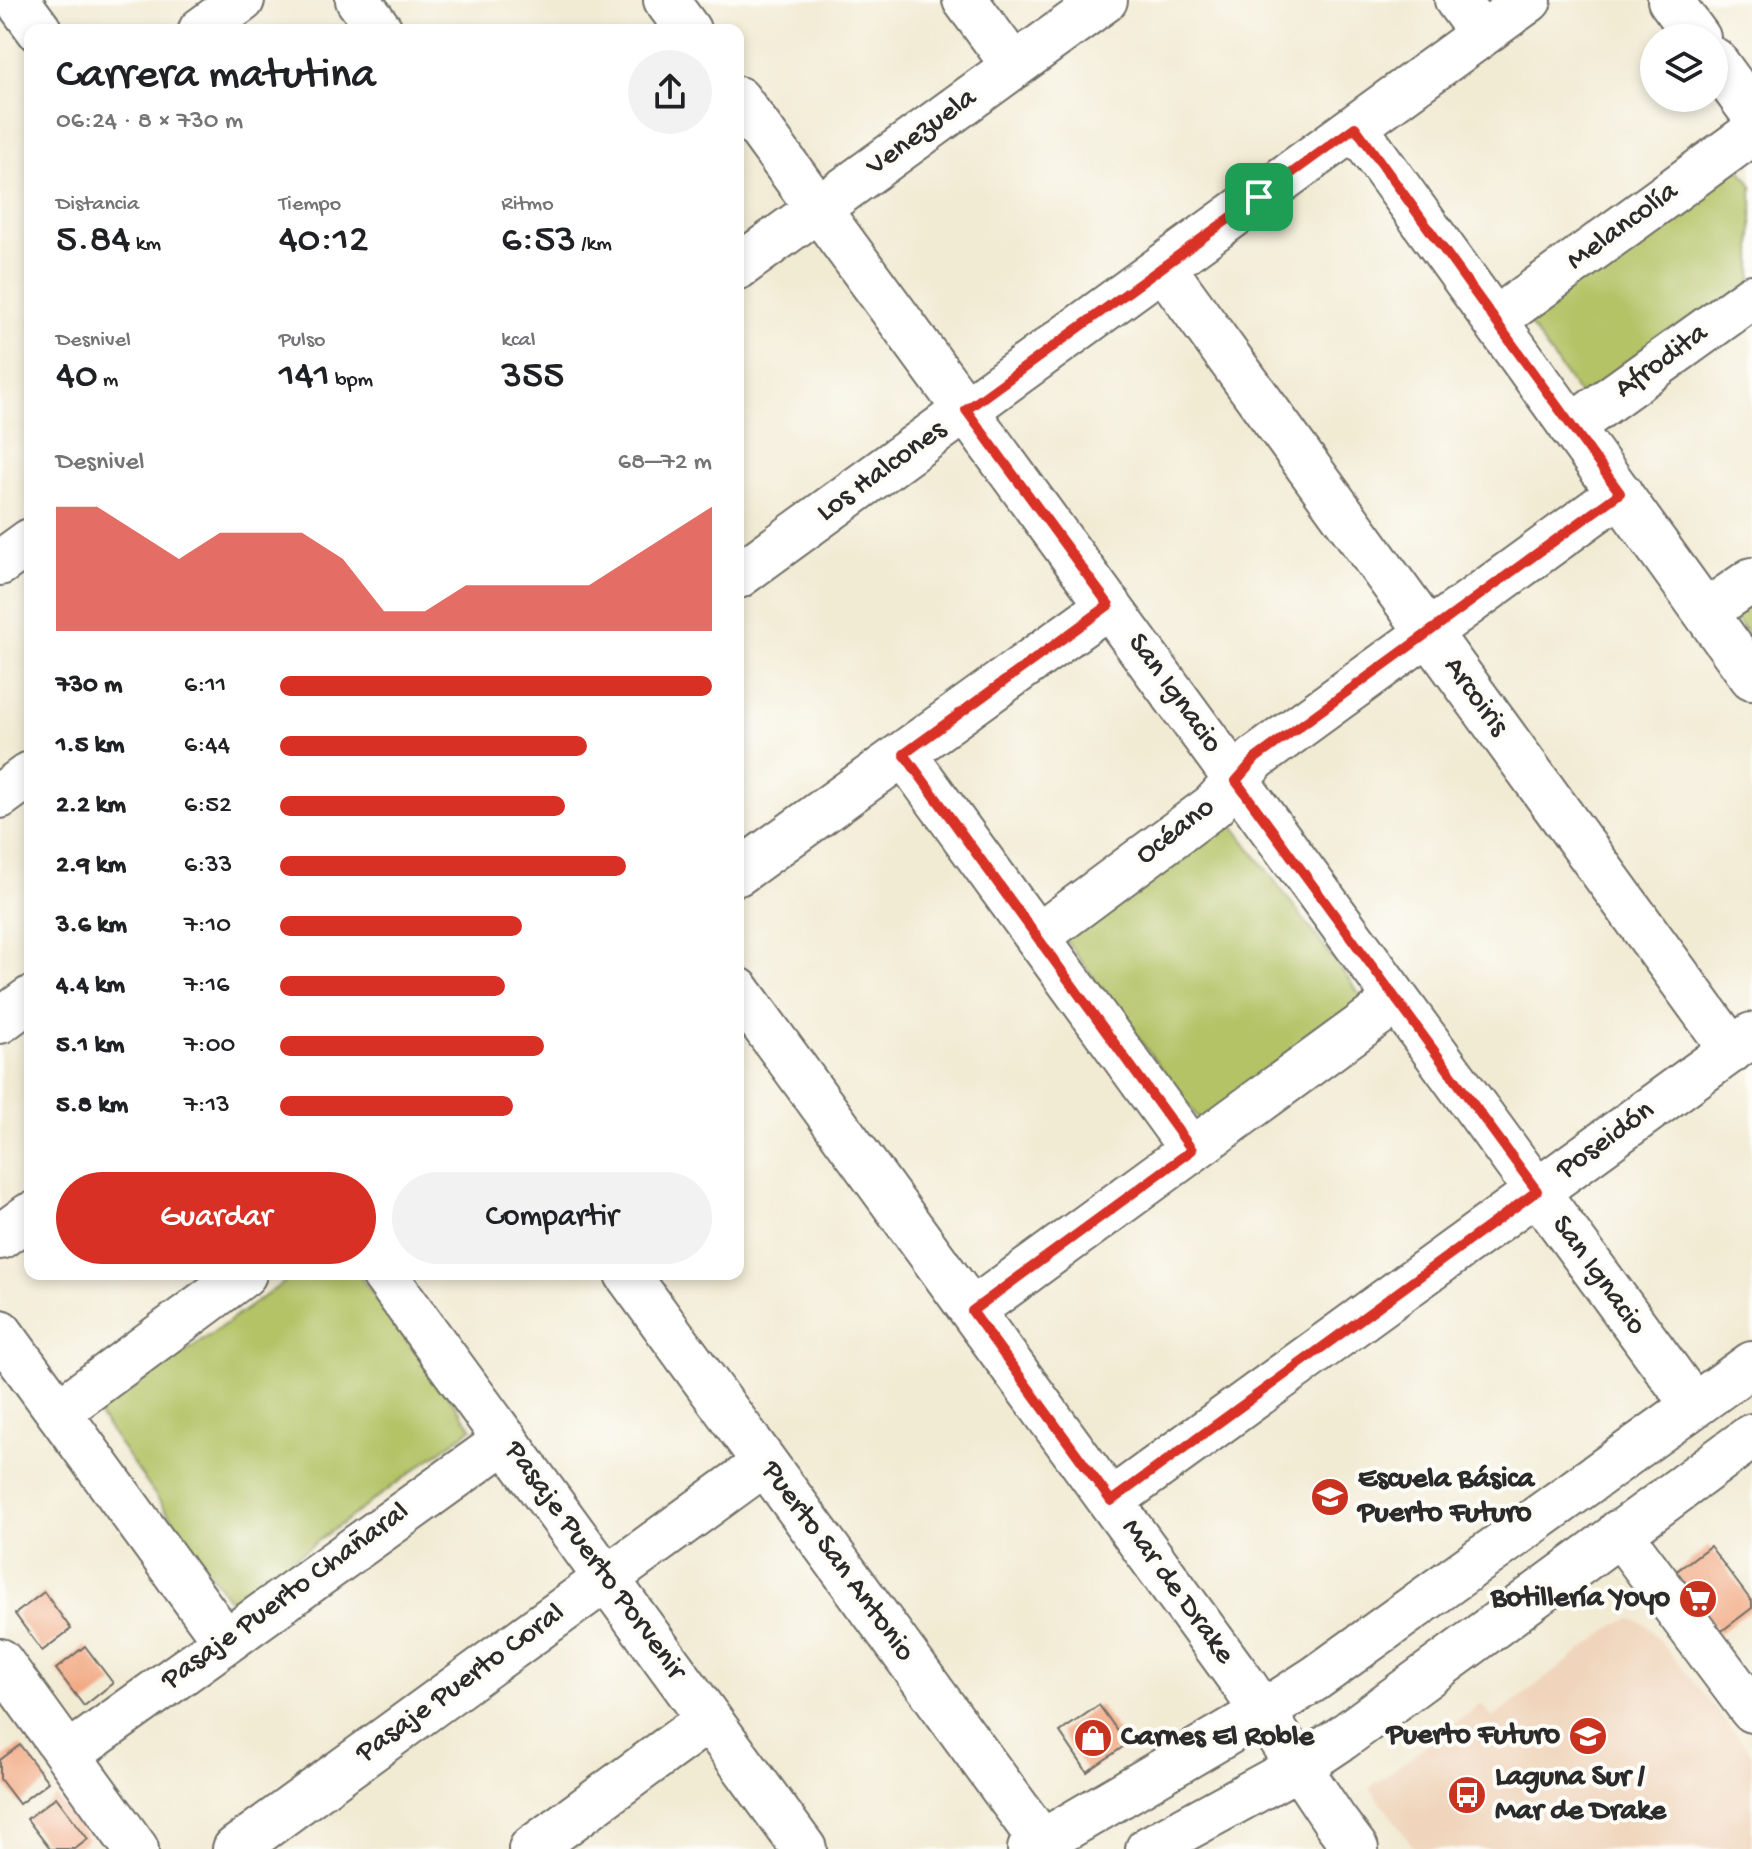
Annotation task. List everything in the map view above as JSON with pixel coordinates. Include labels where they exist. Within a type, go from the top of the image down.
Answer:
[{"type":"street","points":[[17,0],[35,24]]},
{"type":"street","points":[[209,24],[242,0]]},
{"type":"street","points":[[358,0],[376,24]]},
{"type":"street","points":[[666,0],[684,24]]},
{"type":"street","points":[[965,0],[1014,66]]},
{"type":"street","name":"Venezuela","points":[[744,263],[1105,0]]},
{"type":"street","name":"Los Halcones","points":[[744,572],[1355,127],[1470,17],[1529,0]]},
{"type":"street","points":[[1670,0],[1688,24]]},
{"type":"street","points":[[1728,79],[1752,112]]},
{"type":"street","name":"San Ignacio","points":[[744,107],[1694,1406]]},
{"type":"street","points":[[1355,127],[1752,677]]},
{"type":"street","name":"Melancolía","points":[[1495,320],[1752,133]]},
{"type":"street","name":"Arcoiris","points":[[1163,267],[1429,633],[1742,1043]]},
{"type":"street","name":"Afrodita","points":[[1571,427],[1752,297]]},
{"type":"street","name":"Océano","points":[[1037,937],[1213,806],[1256,758],[1620,493]]},
{"type":"street","points":[[0,563],[24,545]]},
{"type":"street","points":[[1706,612],[1752,580]]},
{"type":"street","points":[[744,869],[1109,605]]},
{"type":"street","points":[[904,754],[1192,1150]]},
{"type":"street","points":[[0,796],[24,778]]},
{"type":"street","name":"Mar de Drake","points":[[744,998],[1263,1712],[1356,1849]]},
{"type":"street","points":[[972,1311],[1397,1000]]},
{"type":"street","points":[[0,1021],[24,1003]]},
{"type":"street","name":"Poseidón","points":[[1111,1501],[1742,1043]]},
{"type":"street","points":[[0,1237],[24,1219]]},
{"type":"street","points":[[58,1412],[236,1280]]},
{"type":"street","name":"Pasaje Puerto Porvenir","points":[[388,1280],[804,1849]]},
{"type":"street","name":"Puerto San Antonio","points":[[631,1280],[1039,1846]]},
{"type":"street","points":[[0,1332],[225,1641]]},
{"type":"street","points":[[1039,1846],[1316,1678],[1752,1364]]},
{"type":"street","points":[[1148,1849],[1300,1766],[1342,1738],[1752,1436]]},
{"type":"street","name":"Pasaje Puerto Chañaral","points":[[68,1755],[506,1440]]},
{"type":"street","name":"Pasaje Puerto Coral","points":[[235,1849],[765,1463]]},
{"type":"street","points":[[1619,1532],[1752,1710]]},
{"type":"street","points":[[0,1661],[136,1849]]},
{"type":"street","points":[[531,1849],[709,1719]]},
{"type":"shaded area","name":"Puerto Futuro","points":[[1632,1619],[1646,1624],[1752,1754],[1752,1849],[1415,1849],[1370,1788],[1481,1704],[1493,1718],[1618,1623]]},
{"type":"green space","points":[[1739,167],[1752,186],[1752,308],[1599,423],[1523,315]]},
{"type":"green space","points":[[1752,594],[1752,639],[1729,610]]},
{"type":"green space","points":[[1226,816],[1364,1000],[1201,1122],[1064,938]]},
{"type":"green space","points":[[288,1280],[362,1280],[472,1428],[232,1604],[98,1414]]},
{"type":"building","points":[[1710,1546],[1752,1602],[1752,1608],[1719,1633],[1674,1573]]},
{"type":"building","points":[[44,1592],[71,1629],[42,1651],[15,1614]]},
{"type":"building","points":[[85,1646],[113,1683],[84,1706],[56,1669]]},
{"type":"building","name":"Carnes El Roble","points":[[1099,1705],[1127,1744],[1087,1772],[1060,1732]]},
{"type":"building","points":[[20,1745],[48,1782],[19,1804],[0,1779],[0,1760]]},
{"type":"building","points":[[56,1797],[88,1839],[75,1849],[50,1849],[27,1819]]},
{"type":"place","name":"Escuela Básica Puerto Futuro","points":[[1330,1497]]},
{"type":"place","name":"Botillería Yoyo","points":[[1698,1599]]},
{"type":"place","name":"Puerto Futuro","points":[[1588,1736]]},
{"type":"place","name":"Carnes El Roble","points":[[1093,1738]]},
{"type":"place","name":"Laguna Sur / Mar de Drake","points":[[1467,1795]]},
{"type":"route","points":[[1355,127],[1620,493],[1256,758],[1236,781],[1537,1191],[1111,1501],[972,1311],[1192,1150],[904,754],[1109,605],[966,410],[1259,197],[1355,127]]}]
